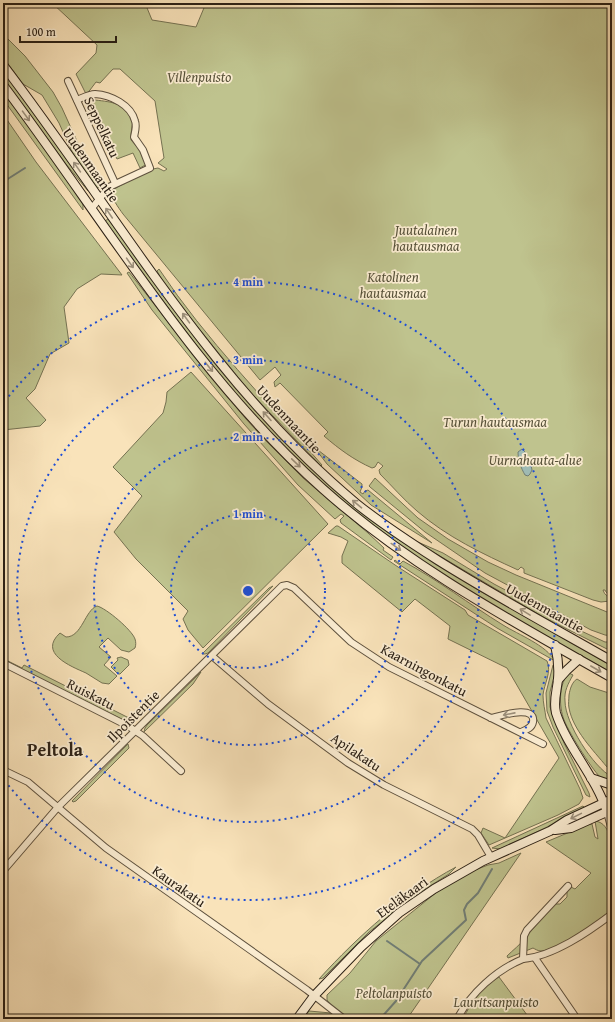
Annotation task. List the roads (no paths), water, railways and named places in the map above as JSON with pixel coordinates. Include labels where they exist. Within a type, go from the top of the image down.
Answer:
[{"type":"main road","name":"Uudenmaantie","points":[[3,65],[39,113],[99,199],[219,361],[271,420],[326,477],[386,527],[423,551],[518,609],[610,658]]},
{"type":"main road","name":"Uudenmaantie","points":[[3,85],[151,292],[211,370],[262,428],[321,487],[351,513],[416,562],[486,606],[612,678]]},
{"type":"main road","points":[[555,645],[559,665],[555,697],[557,714],[562,727],[591,778],[608,801],[610,810]]},
{"type":"main road","points":[[558,680],[579,659]]},
{"type":"main road","points":[[591,778],[612,785]]},
{"type":"main road","name":"Eteläkaari","points":[[297,1019],[314,996],[361,947],[399,913],[434,889],[491,857],[550,831],[567,820],[608,801]]},
{"type":"main road","name":"Eteläkaari","points":[[550,831],[571,828],[610,810]]},
{"type":"street","name":"Seppelkatu","points":[[68,81],[115,183]]},
{"type":"street","points":[[77,100],[94,94],[115,100],[127,106],[136,121],[134,137],[143,150],[150,168],[115,183],[106,190],[92,208]]},
{"type":"street","name":"Ilpoistentie","points":[[3,871],[58,807],[278,589],[287,585]]},
{"type":"street","name":"Kaarningonkatu","points":[[287,585],[297,591],[351,642],[389,668],[544,744]]},
{"type":"street","name":"Apilakatu","points":[[212,656],[284,717],[348,763],[384,785],[472,829],[478,835],[491,857]]},
{"type":"street","name":"Ruiskatu","points":[[3,663],[135,731],[181,771]]},
{"type":"street","points":[[491,718],[524,712],[529,713],[532,716],[533,723],[521,732]]},
{"type":"street","name":"Kaurakatu","points":[[3,770],[28,782],[106,848],[344,1019]]},
{"type":"street","points":[[610,810],[612,831]]},
{"type":"street","points":[[523,959],[524,936],[527,930],[568,886]]},
{"type":"street","points":[[457,1019],[466,1005],[486,982],[503,969],[523,959],[535,958],[564,945],[590,930],[612,914]]},
{"type":"street","points":[[535,958],[577,1019]]},
{"type":"water","points":[[522,449],[527,454],[527,463],[531,465],[532,470],[528,476],[525,475],[519,461],[518,452]]},
{"type":"waterway","points":[[3,182],[25,168]]},
{"type":"waterway","points":[[380,1019],[396,1001],[422,961],[466,920],[464,910],[467,904],[478,893],[492,869]]},
{"type":"waterway","points":[[387,941],[420,964]]},
{"type":"district","name":"Peltola","points":[[55,750]]},
{"type":"park label","name":"Villenpuisto","points":[[199,77]]},
{"type":"park label","name":"Juutalainen hautausmaa","points":[[426,238]]},
{"type":"park label","name":"Katolinen hautausmaa","points":[[393,286]]},
{"type":"park label","name":"Turun hautausmaa","points":[[495,422]]},
{"type":"park label","name":"Uurnahauta-alue","points":[[535,460]]},
{"type":"park label","name":"Peltolanpuisto","points":[[394,993]]},
{"type":"park label","name":"Lauritsanpuisto","points":[[496,1002]]}]
